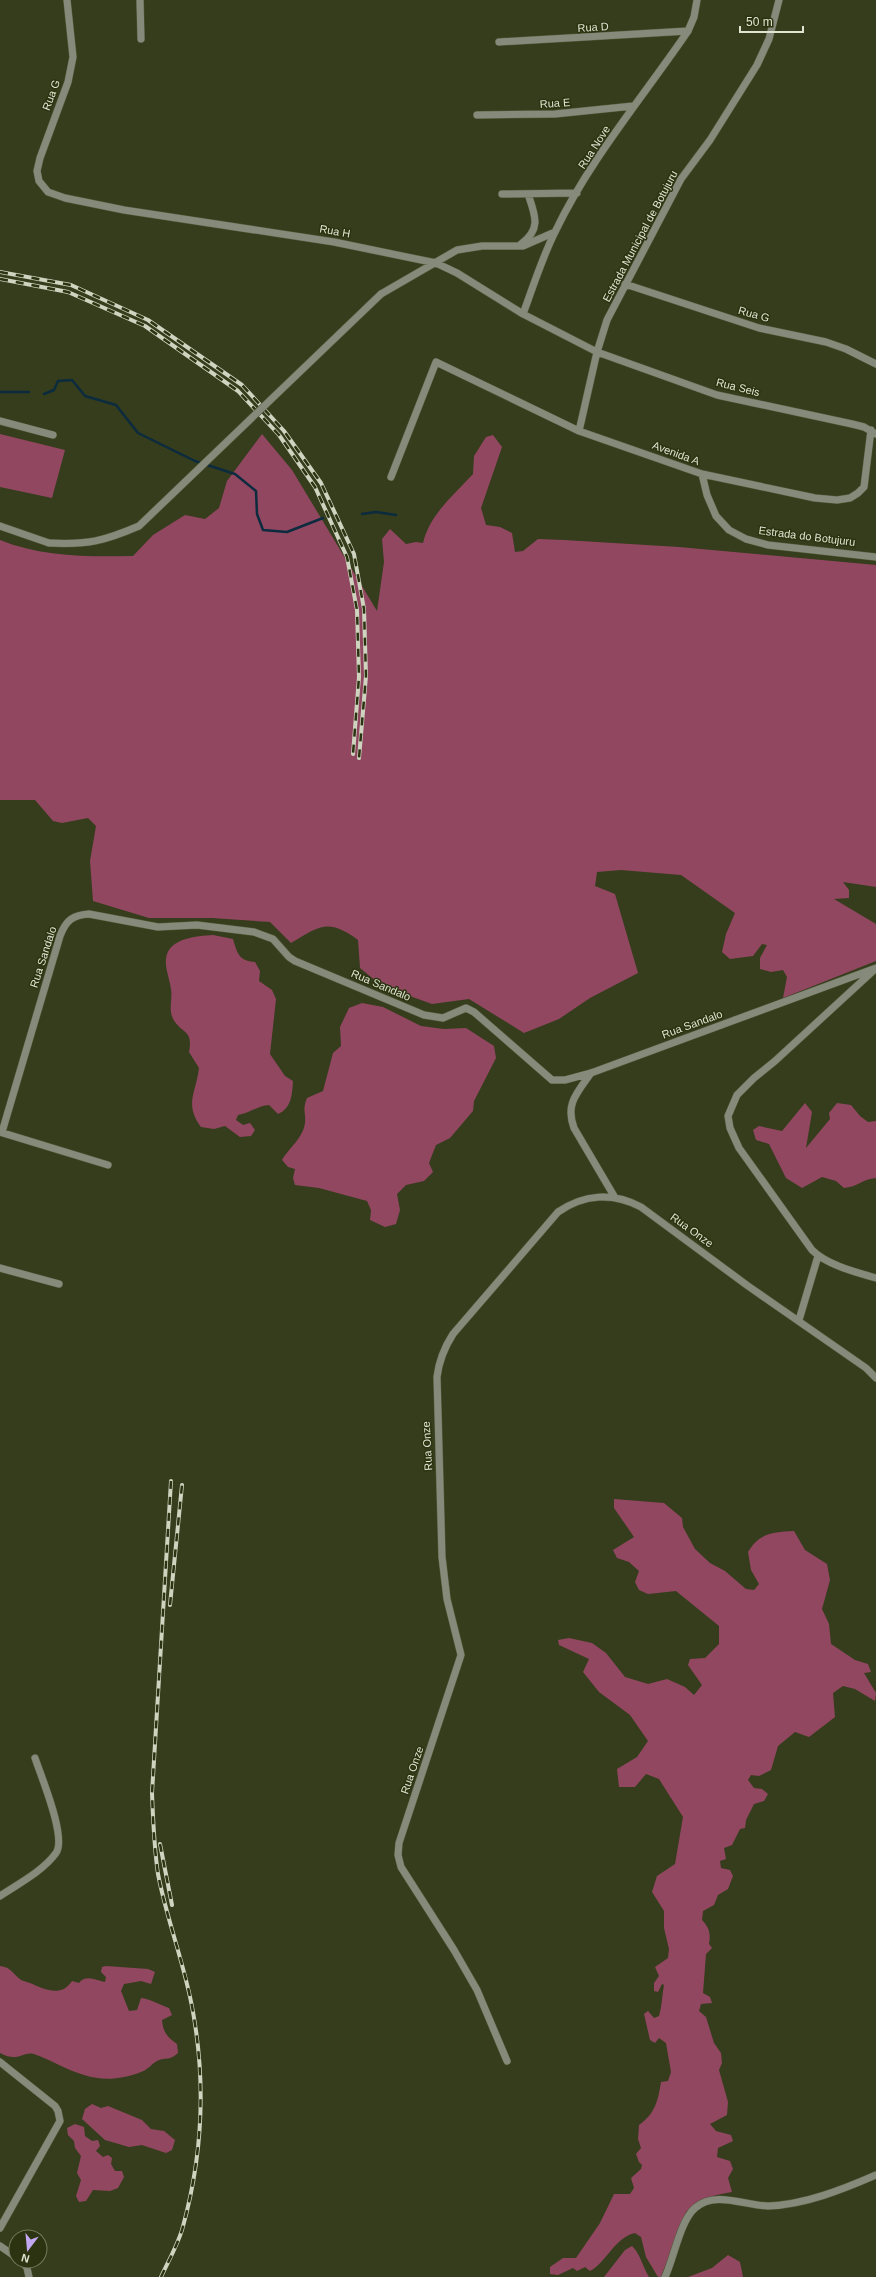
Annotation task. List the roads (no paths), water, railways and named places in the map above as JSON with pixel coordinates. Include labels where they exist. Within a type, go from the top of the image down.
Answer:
[{"type":"street","name":"Rua G","points":[[48,192],[39,181],[37,171],[40,158],[68,82],[73,57],[67,0]]},
{"type":"street","points":[[140,0],[141,39]]},
{"type":"street","name":"Rua Nove","points":[[522,314],[555,232],[577,193],[633,106],[688,31],[694,17],[696,0]]},
{"type":"street","name":"Estrada Municipal de Botujuru","points":[[580,431],[597,352],[608,320],[625,284],[682,179],[710,140],[757,65],[769,39],[779,0]]},
{"type":"street","name":"Rua D","points":[[499,42],[688,31]]},
{"type":"street","name":"Rua E","points":[[477,115],[555,114],[633,106]]},
{"type":"street","name":"Rua H","points":[[48,192],[65,198],[124,210],[334,242],[436,263],[457,273],[522,314],[597,352]]},
{"type":"street","points":[[502,194],[577,193]]},
{"type":"street","points":[[517,247],[528,239],[534,230],[535,216],[528,194]]},
{"type":"street","points":[[0,526],[49,543],[79,545],[111,538],[139,526],[381,294],[457,250],[468,247],[517,247],[534,243],[555,232]]},
{"type":"street","name":"Rua G","points":[[625,284],[759,328],[826,342],[846,349],[876,364]]},
{"type":"street","name":"Rua Seis","points":[[597,352],[717,395],[852,424],[874,432]]},
{"type":"street","name":"Avenida A","points":[[391,478],[436,362],[580,431],[702,474],[815,498],[837,500],[850,498],[864,487],[874,432]]},
{"type":"street","points":[[0,421],[53,435]]},
{"type":"street","name":"Estrada do Botujuru","points":[[702,474],[707,495],[716,516],[729,530],[746,539],[768,545],[876,557]]},
{"type":"street","name":"Rua Sandalo","points":[[1,1132],[60,936],[68,920],[80,915],[89,914],[158,928],[215,926],[268,936],[295,961],[424,1015],[443,1018],[466,1008],[474,1012],[552,1080],[565,1080],[591,1073],[876,968]]},
{"type":"street","points":[[876,968],[786,1051],[754,1078],[737,1095],[728,1116],[730,1128],[739,1148],[818,1256],[876,1278]]},
{"type":"street","points":[[591,1073],[571,1104],[570,1118],[614,1196]]},
{"type":"street","points":[[1,1132],[108,1165]]},
{"type":"street","name":"Rua Onze","points":[[507,2061],[476,1990],[454,1950],[401,1868],[398,1854],[399,1843],[461,1655],[447,1599],[442,1557],[437,1377],[442,1354],[453,1334],[553,1218],[572,1203],[600,1196],[614,1196],[629,1200],[641,1207],[748,1286],[799,1320],[876,1378]]},
{"type":"street","points":[[799,1320],[818,1256]]},
{"type":"street","points":[[0,1268],[59,1284]]},
{"type":"street","points":[[0,1896],[40,1868],[57,1852],[59,1847],[56,1824],[35,1758]]},
{"type":"street","points":[[0,2062],[55,2106],[58,2111],[60,2121],[0,2228]]},
{"type":"street","points":[[665,2277],[688,2218],[695,2207],[699,2205],[719,2200],[736,2200],[769,2206],[830,2194],[876,2175]]},
{"type":"waterway","points":[[44,394],[54,390],[58,381],[72,380],[85,396],[116,405],[138,433],[195,461],[235,474],[256,491],[257,514],[263,530],[287,532],[323,518]]},
{"type":"waterway","points":[[0,392],[29,392]]},
{"type":"waterway","points":[[362,514],[376,512],[396,515]]},
{"type":"railway","points":[[0,272],[71,285],[148,320],[242,385],[284,431],[321,483],[354,554],[364,609],[366,676],[359,758]]},
{"type":"railway","points":[[0,279],[68,292],[145,326],[238,391],[279,435],[315,487],[347,557],[357,610],[359,677],[353,754]]},
{"type":"railway","points":[[161,2277],[180,2236],[189,2203],[198,2149],[201,2094],[200,2066],[190,1995],[166,1909],[158,1874],[153,1823],[152,1793],[171,1481]]},
{"type":"railway","points":[[170,1605],[182,1485]]},
{"type":"railway","points":[[160,1844],[172,1905]]}]
